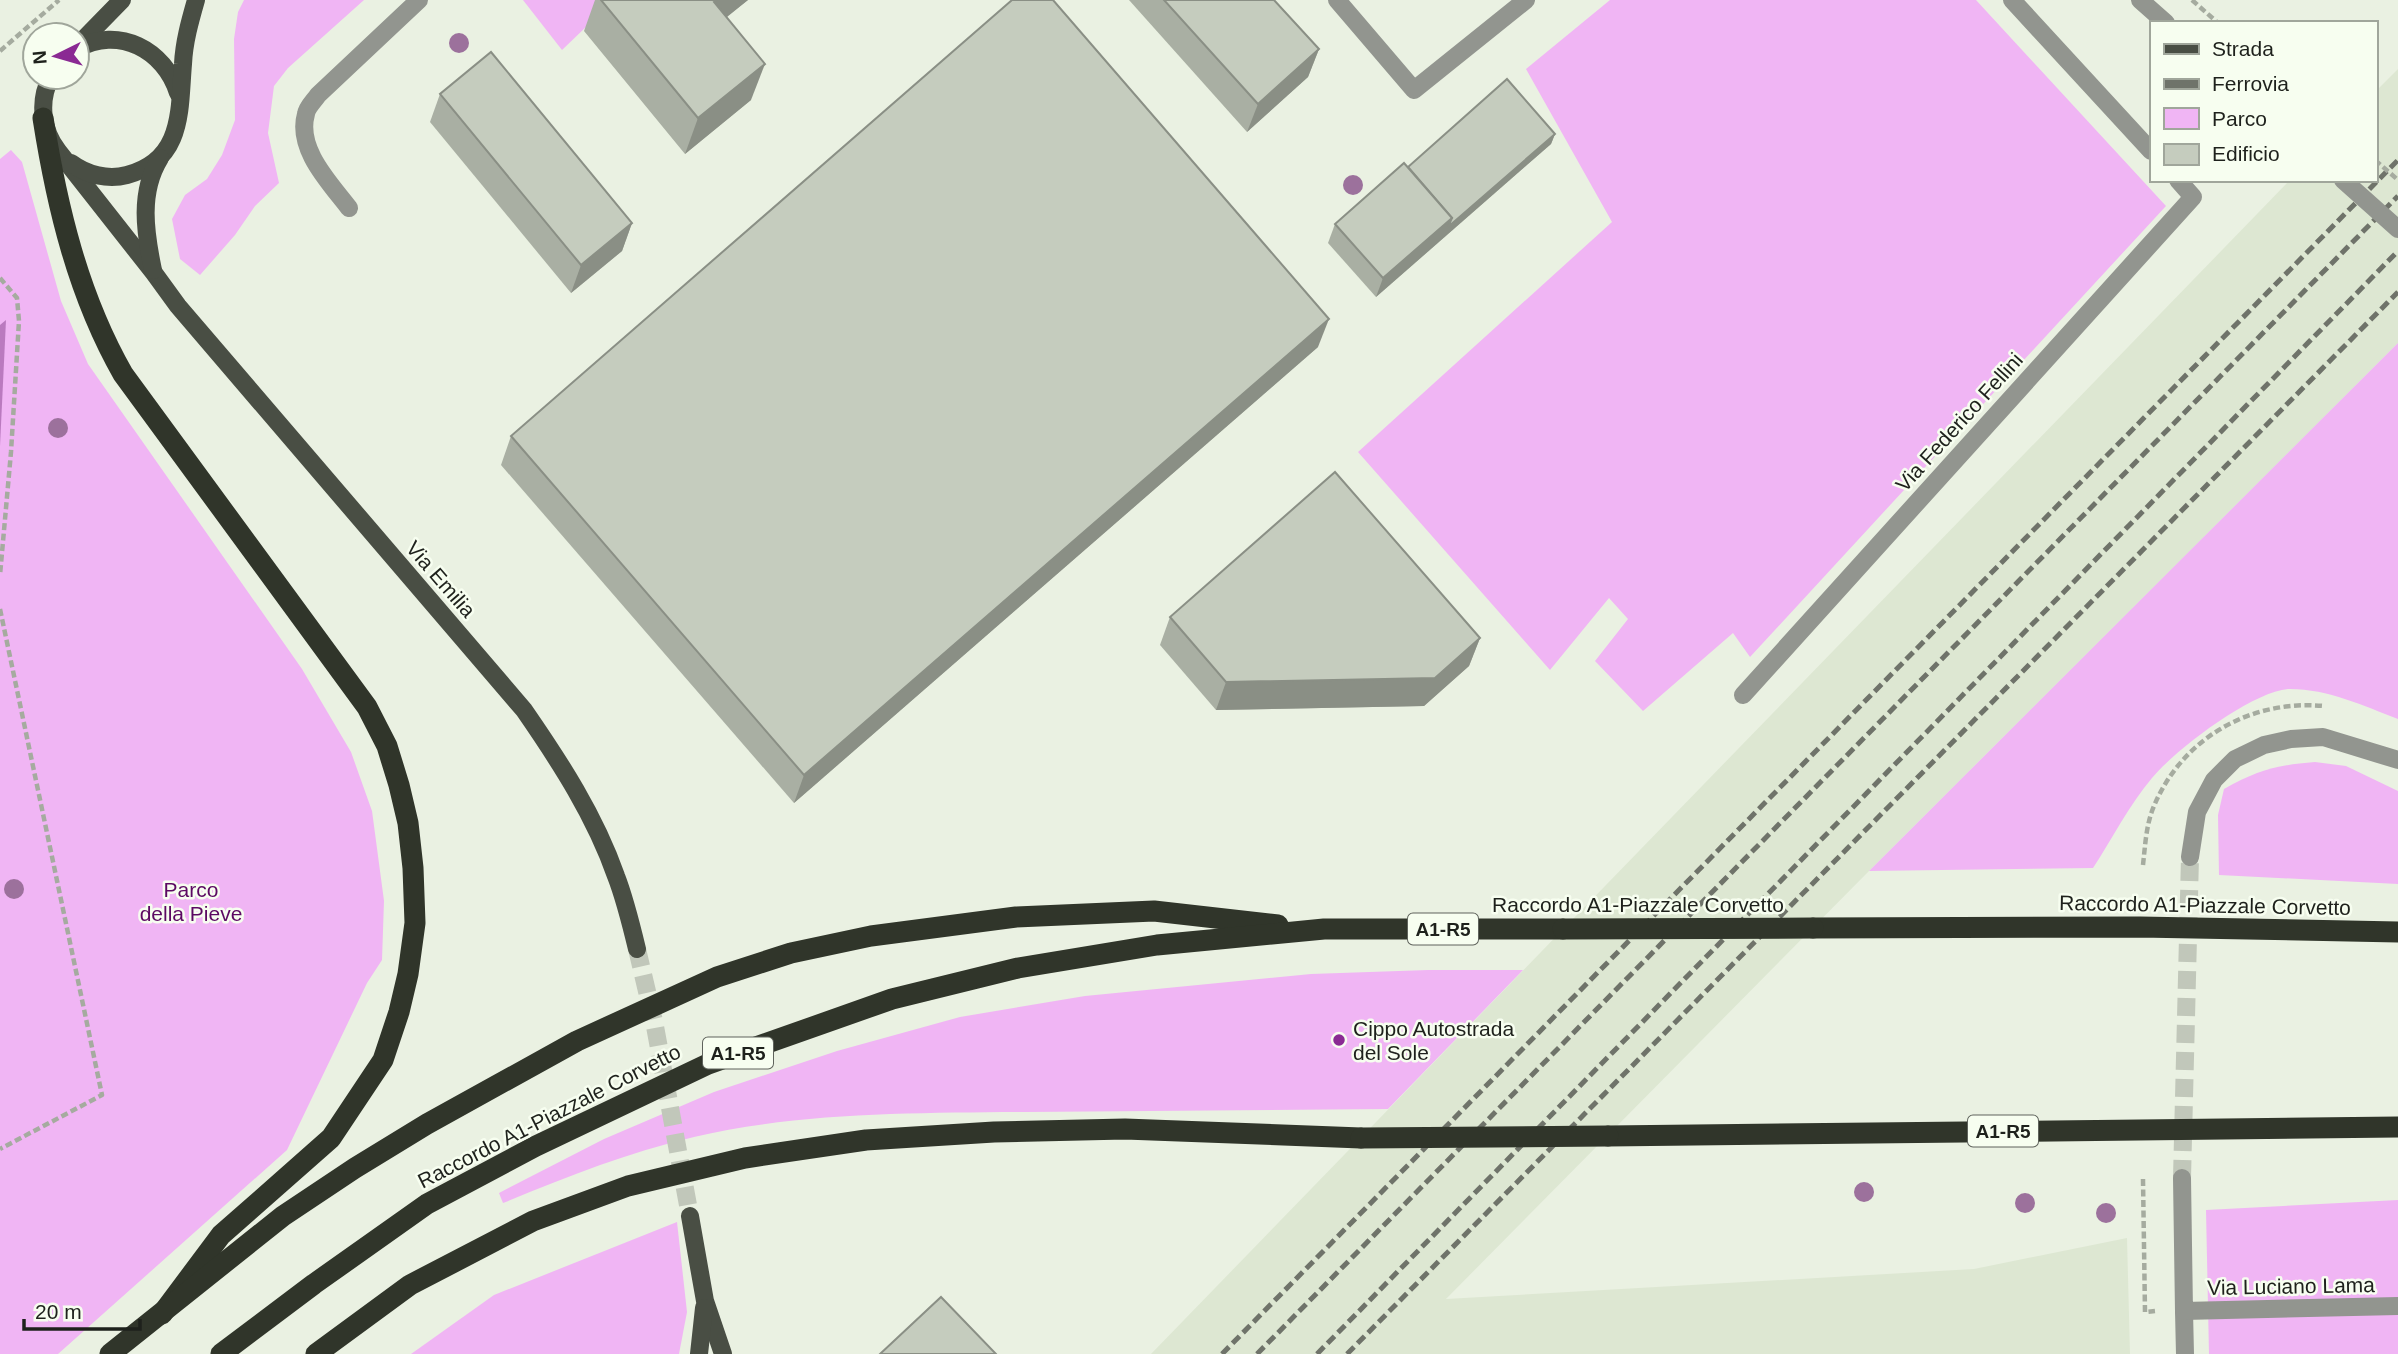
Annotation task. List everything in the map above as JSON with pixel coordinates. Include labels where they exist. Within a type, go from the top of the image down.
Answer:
[{"type":"highway","points":[[43,118],[67,238],[85,294],[106,343],[123,374],[367,708],[387,746],[399,785],[408,823],[413,868],[415,923],[408,974],[383,1060],[331,1138],[221,1235],[162,1314]]},
{"type":"highway","points":[[110,1354],[283,1216],[355,1168],[427,1124],[577,1041],[717,977],[791,953],[871,936],[1016,917],[1154,911],[1324,929]]},
{"type":"highway","name":"Raccordo A1-Piazzale Corvetto","points":[[221,1354],[314,1283],[427,1204],[536,1146],[708,1064],[892,999],[1018,968],[1157,945],[1324,929],[2154,928],[2398,932]]},
{"type":"highway","name":"A1-R5","points":[[316,1354],[410,1285],[533,1221],[628,1186],[745,1158],[866,1140],[994,1132],[1125,1129],[1361,1138],[2398,1126]]},
{"type":"main road","points":[[91,32],[122,0]]},
{"type":"main road","name":"Via Emilia","points":[[58,151],[81,170],[95,175],[114,177],[139,171],[155,162],[175,134],[180,110],[185,44],[195,0]]},
{"type":"main road","points":[[91,44],[107,40],[124,41],[144,48],[161,60],[177,89],[180,110]]},
{"type":"main road","points":[[43,118],[46,91]]},
{"type":"main road","name":"Via Emilia","points":[[43,118],[47,132],[58,151],[201,335],[524,710],[554,753],[600,837],[616,874],[637,949]]},
{"type":"main road","name":"Via Emilia","points":[[154,273],[147,233],[147,193],[154,167],[162,153]]},
{"type":"main road","points":[[690,1216],[705,1301],[723,1354]]},
{"type":"main road","points":[[699,1354],[705,1301]]},
{"type":"street","points":[[349,208],[309,151],[305,130],[306,112],[318,95],[419,0]]},
{"type":"street","points":[[1336,0],[1414,90],[1527,0]]},
{"type":"street","points":[[2012,0],[2150,150]]},
{"type":"street","points":[[2140,0],[2164,21]]},
{"type":"street","name":"Via Federico Fellini","points":[[1744,695],[2193,197],[2180,182]]},
{"type":"street","points":[[2345,182],[2398,229]]},
{"type":"street","points":[[2190,857],[2197,812],[2208,791],[2214,780],[2235,759],[2244,754],[2264,745],[2291,739],[2323,737],[2398,760]]},
{"type":"street","points":[[2182,1178],[2185,1354]]},
{"type":"street","name":"Via Luciano Lama","points":[[2184,1311],[2398,1306]]},
{"type":"path","points":[[0,51],[59,0]]},
{"type":"path","points":[[2192,0],[2216,21]]},
{"type":"path","points":[[2377,162],[2398,180]]},
{"type":"path","points":[[0,278],[17,298],[19,321],[0,575]]},
{"type":"path","points":[[0,609],[102,1095],[0,1149]]},
{"type":"path","points":[[2143,1179],[2145,1311]]},
{"type":"shaded area","points":[[2398,69],[2398,343],[1869,871],[1446,1299],[1974,1269],[2127,1238],[2130,1354],[1151,1354],[2288,182],[2377,182],[2377,90]]},
{"type":"shaded area","points":[[6,320],[0,446],[0,325]]},
{"type":"green space","points":[[244,0],[364,0],[288,68],[274,86],[268,133],[279,183],[255,206],[235,235],[200,275],[180,259],[172,219],[185,195],[207,179],[222,155],[235,120],[234,39],[238,12]]},
{"type":"green space","points":[[523,0],[614,0],[562,50]]},
{"type":"green space","points":[[1610,0],[1976,0],[2166,206],[1750,657],[1733,633],[1643,711],[1595,661],[1628,619],[1609,598],[1550,670],[1358,452],[1612,222],[1526,69]]},
{"type":"green space","name":"Parco della Pieve","points":[[11,150],[22,162],[61,301],[88,364],[302,669],[351,752],[372,811],[384,901],[382,960],[367,983],[287,1150],[58,1354],[0,1354],[0,159]]},
{"type":"green space","points":[[2398,343],[2398,719],[2346,699],[2318,692],[2290,689],[2275,692],[2256,699],[2216,723],[2163,766],[2136,799],[2093,868],[1869,871]]},
{"type":"green space","points":[[2315,762],[2346,766],[2398,791],[2398,884],[2219,875],[2218,815],[2224,789],[2268,770]]},
{"type":"green space","points":[[1523,970],[1388,1109],[944,1113],[817,1118],[734,1129],[669,1143],[597,1166],[503,1203],[499,1193],[604,1139],[714,1092],[837,1051],[960,1017],[1085,996],[1311,974]]},
{"type":"green space","points":[[2398,1200],[2398,1354],[2209,1354],[2206,1210]]},
{"type":"green space","points":[[677,1222],[687,1312],[679,1354],[411,1354],[494,1295]]},
{"type":"building","points":[[601,0],[717,0],[714,2],[765,64],[698,118]]},
{"type":"building","points":[[1012,0],[1053,0],[1329,319],[804,775],[511,436]]},
{"type":"building","points":[[1164,0],[1274,0],[1319,49],[1258,104]]},
{"type":"building","points":[[491,52],[632,223],[581,265],[440,94]]},
{"type":"building","points":[[1507,79],[1555,134],[1448,227],[1452,218],[1408,167]]},
{"type":"building","points":[[1404,163],[1452,218],[1383,278],[1335,224]]},
{"type":"building","points":[[1335,472],[1480,638],[1435,678],[1226,682],[1170,617]]},
{"type":"building","points":[[941,1297],[996,1354],[880,1354]]},
{"type":"tunnel","points":[[2182,1178],[2190,857]]},
{"type":"tunnel","points":[[637,949],[654,1021],[690,1216]]},
{"type":"railway","points":[[2377,181],[2398,160]]},
{"type":"railway","points":[[1222,1354],[2376,182]]},
{"type":"railway","points":[[1257,1354],[2398,196]]},
{"type":"railway","points":[[1317,1354],[2398,251]]},
{"type":"railway","points":[[1347,1354],[2398,292]]},
{"type":"place","name":"Cippo Autostrada del Sole","points":[[1339,1040]]}]
